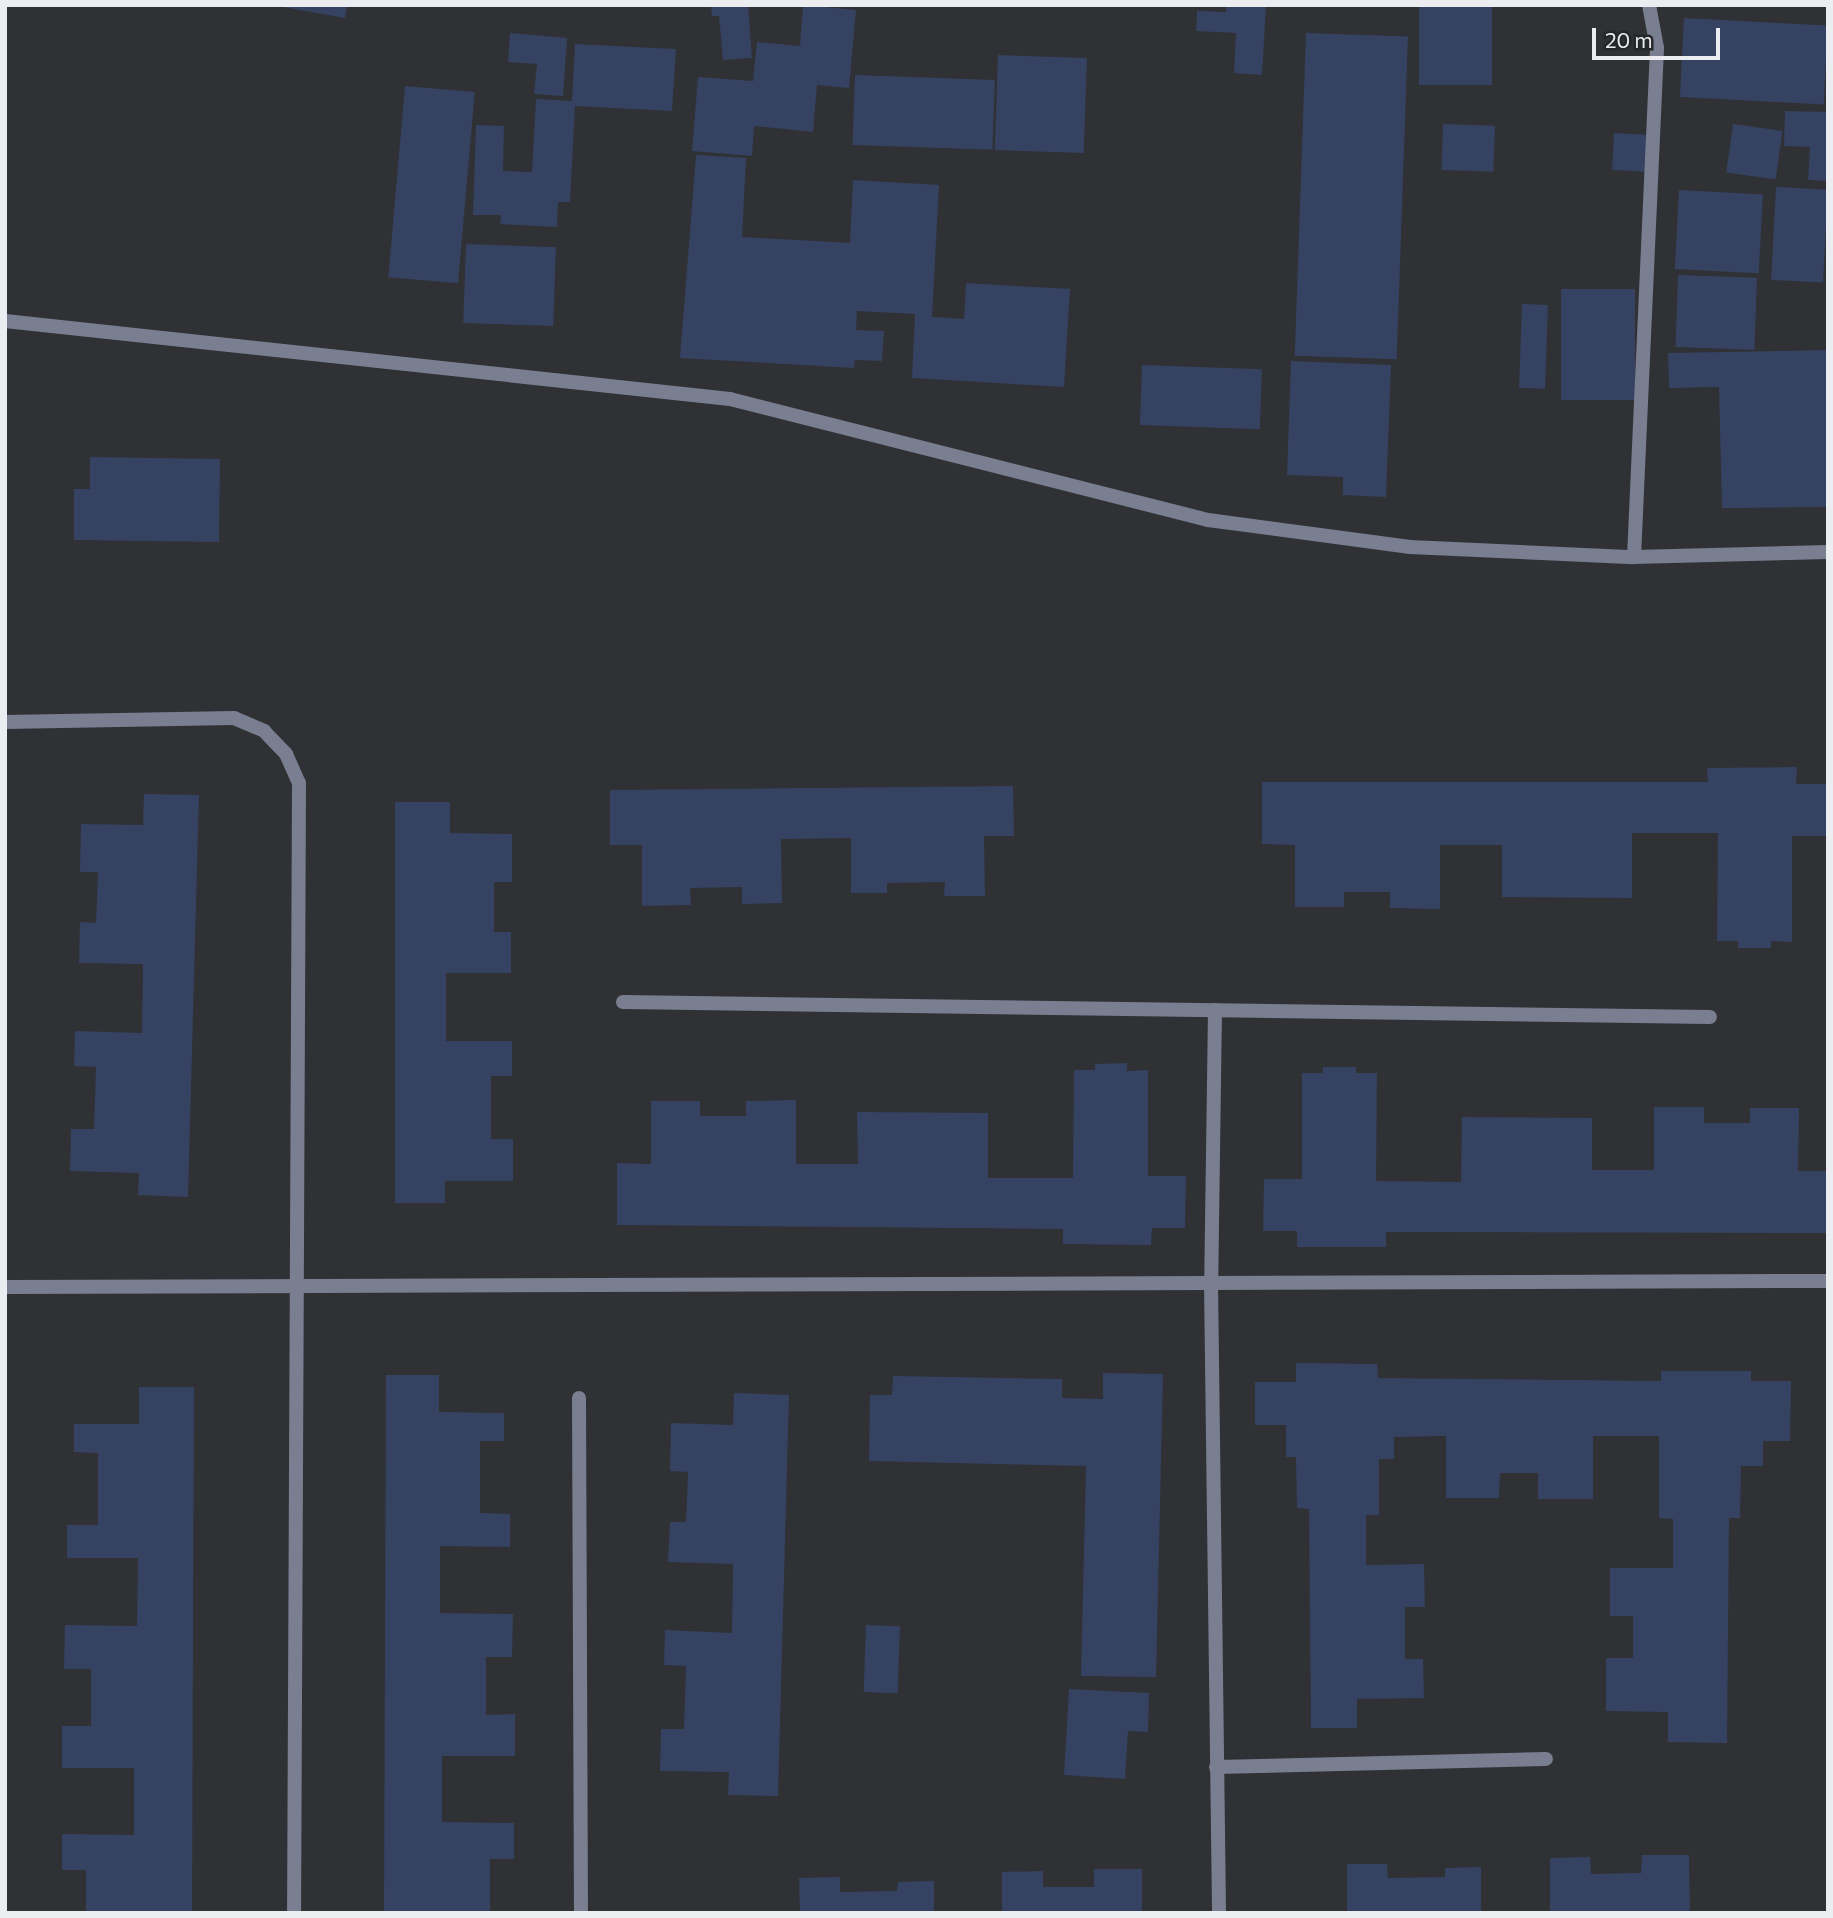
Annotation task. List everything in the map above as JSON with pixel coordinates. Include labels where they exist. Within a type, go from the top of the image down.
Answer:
[{"type":"street","points":[[1634,557],[1657,48],[1649,5]]},
{"type":"street","points":[[5,321],[730,398],[1208,520],[1410,547],[1634,557],[1828,552]]},
{"type":"street","points":[[5,722],[234,718],[264,731],[286,754],[299,783],[294,1288],[295,1913]]},
{"type":"street","points":[[623,1002],[1710,1017]]},
{"type":"street","points":[[1215,1010],[1211,1282],[1219,1913]]},
{"type":"street","points":[[5,1287],[294,1288],[1828,1280]]},
{"type":"street","points":[[579,1398],[581,1913]]},
{"type":"street","points":[[1216,1767],[1546,1759]]},
{"type":"building","points":[[272,5],[347,5],[345,18]]},
{"type":"building","points":[[711,5],[748,5],[752,58],[723,60],[719,16],[712,16]]},
{"type":"building","points":[[803,5],[856,10],[849,88],[817,85],[813,132],[754,126],[752,156],[692,151],[698,77],[753,81],[757,42],[800,46]]},
{"type":"building","points":[[1226,5],[1266,5],[1262,75],[1234,73],[1236,33],[1196,31],[1197,11],[1226,12]]},
{"type":"building","points":[[1419,5],[1492,5],[1492,85],[1419,85]]},
{"type":"building","points":[[1684,18],[1828,26],[1824,104],[1680,97]]},
{"type":"building","points":[[510,33],[567,38],[563,96],[534,94],[537,64],[508,62]]},
{"type":"building","points":[[1306,33],[1408,37],[1397,359],[1295,356]]},
{"type":"building","points":[[575,44],[676,49],[672,111],[575,106],[570,202],[558,202],[557,227],[500,224],[501,215],[473,215],[476,125],[504,126],[503,171],[532,172],[536,99],[572,101]]},
{"type":"building","points":[[998,55],[1087,58],[1084,153],[995,150]]},
{"type":"building","points":[[855,75],[995,80],[992,150],[853,145]]},
{"type":"building","points":[[405,86],[475,92],[458,283],[388,277]]},
{"type":"building","points":[[1785,111],[1828,112],[1828,181],[1808,180],[1810,147],[1784,146]]},
{"type":"building","points":[[1443,124],[1495,126],[1493,172],[1441,170]]},
{"type":"building","points":[[1733,124],[1783,131],[1776,179],[1726,173]]},
{"type":"building","points":[[1614,133],[1656,135],[1654,172],[1612,170]]},
{"type":"building","points":[[696,155],[746,158],[742,237],[850,243],[853,180],[939,185],[932,317],[964,319],[966,283],[1070,289],[1064,387],[912,378],[915,314],[857,311],[856,330],[884,331],[882,361],[855,360],[854,368],[680,358]]},
{"type":"building","points":[[1776,187],[1828,190],[1823,283],[1771,280]]},
{"type":"building","points":[[1679,190],[1763,194],[1759,273],[1675,269]]},
{"type":"building","points":[[466,244],[556,247],[553,326],[463,323]]},
{"type":"building","points":[[1678,275],[1757,278],[1754,350],[1675,347]]},
{"type":"building","points":[[1561,289],[1635,289],[1635,400],[1561,400]]},
{"type":"building","points":[[1522,304],[1548,305],[1545,389],[1519,388]]},
{"type":"building","points":[[1828,350],[1828,507],[1722,508],[1719,387],[1669,388],[1668,353]]},
{"type":"building","points":[[1291,361],[1391,365],[1386,497],[1343,495],[1343,477],[1287,475]]},
{"type":"building","points":[[1142,365],[1262,369],[1260,429],[1140,425]]},
{"type":"building","points":[[90,457],[220,459],[219,542],[74,540],[74,489],[90,489]]},
{"type":"building","points":[[1797,767],[1796,784],[1828,784],[1828,836],[1792,836],[1792,942],[1771,941],[1771,948],[1738,948],[1738,941],[1717,941],[1718,833],[1632,833],[1632,898],[1502,897],[1502,845],[1440,845],[1440,909],[1390,908],[1390,892],[1344,892],[1344,907],[1295,907],[1295,845],[1262,844],[1262,782],[1708,782],[1707,768]]},
{"type":"building","points":[[1013,786],[1014,836],[984,836],[985,896],[944,896],[945,882],[887,883],[887,893],[851,893],[851,838],[781,839],[782,903],[742,904],[742,887],[690,888],[691,905],[642,906],[642,845],[610,845],[610,790]]},
{"type":"building","points":[[144,794],[199,795],[188,1197],[138,1195],[139,1173],[70,1171],[71,1129],[94,1129],[96,1067],[74,1066],[75,1031],[142,1033],[143,964],[79,963],[80,922],[96,923],[98,872],[80,872],[81,824],[143,825]]},
{"type":"building","points":[[395,802],[450,802],[450,833],[512,834],[512,882],[494,882],[494,932],[511,932],[511,973],[446,973],[446,1041],[512,1041],[512,1076],[491,1076],[491,1139],[513,1139],[513,1181],[445,1181],[445,1203],[395,1203]]},
{"type":"building","points":[[1127,1063],[1127,1071],[1148,1070],[1148,1176],[1186,1176],[1185,1228],[1152,1228],[1151,1245],[1063,1244],[1063,1229],[617,1225],[617,1163],[651,1164],[651,1101],[700,1101],[700,1116],[746,1116],[746,1101],[796,1100],[796,1164],[858,1164],[857,1112],[988,1113],[988,1178],[1073,1178],[1074,1070],[1095,1070],[1095,1064]]},
{"type":"building","points":[[1323,1067],[1356,1067],[1356,1073],[1377,1073],[1376,1181],[1461,1182],[1462,1117],[1592,1118],[1592,1170],[1654,1170],[1654,1107],[1704,1107],[1704,1123],[1750,1123],[1750,1108],[1799,1108],[1798,1171],[1828,1171],[1828,1233],[1386,1232],[1386,1247],[1297,1247],[1297,1231],[1263,1231],[1264,1179],[1302,1179],[1302,1073],[1323,1073]]},
{"type":"building","points":[[1296,1363],[1377,1364],[1378,1378],[1661,1381],[1661,1371],[1751,1371],[1751,1381],[1791,1381],[1790,1441],[1763,1441],[1763,1466],[1741,1466],[1740,1518],[1729,1518],[1727,1743],[1668,1742],[1668,1712],[1606,1711],[1606,1658],[1633,1658],[1633,1616],[1610,1616],[1610,1568],[1673,1568],[1673,1519],[1659,1518],[1659,1436],[1593,1436],[1593,1499],[1538,1499],[1538,1473],[1500,1473],[1499,1498],[1446,1498],[1446,1436],[1394,1437],[1394,1459],[1379,1459],[1379,1515],[1366,1515],[1366,1565],[1424,1564],[1425,1607],[1405,1607],[1405,1659],[1423,1659],[1424,1698],[1357,1699],[1357,1728],[1311,1728],[1309,1509],[1297,1508],[1296,1457],[1286,1457],[1286,1425],[1255,1425],[1255,1382],[1296,1382]]},
{"type":"building","points":[[1103,1373],[1163,1374],[1156,1677],[1081,1676],[1086,1466],[869,1461],[870,1395],[892,1395],[893,1376],[1062,1379],[1062,1398],[1103,1399]]},
{"type":"building","points":[[386,1375],[439,1375],[439,1412],[504,1413],[504,1441],[480,1441],[480,1513],[510,1514],[510,1547],[440,1546],[440,1613],[513,1614],[512,1657],[486,1657],[486,1715],[515,1714],[515,1756],[442,1756],[442,1822],[514,1823],[514,1859],[490,1859],[490,1913],[384,1913]]},
{"type":"building","points":[[139,1387],[194,1387],[192,1913],[86,1913],[86,1870],[62,1870],[62,1834],[134,1835],[134,1768],[62,1768],[62,1726],[91,1726],[91,1669],[64,1669],[65,1625],[137,1626],[138,1558],[67,1558],[67,1525],[98,1525],[98,1453],[74,1452],[74,1424],[139,1424]]},
{"type":"building","points":[[734,1393],[789,1395],[778,1796],[728,1795],[729,1772],[660,1771],[661,1729],[684,1729],[686,1666],[664,1665],[665,1630],[732,1633],[733,1564],[668,1562],[670,1522],[686,1522],[688,1472],[670,1471],[671,1423],[733,1425]]},
{"type":"building","points":[[866,1625],[900,1626],[898,1693],[864,1692]]},
{"type":"building","points":[[1069,1689],[1149,1693],[1148,1732],[1128,1731],[1125,1779],[1064,1775]]},
{"type":"building","points":[[1642,1855],[1689,1855],[1690,1913],[1550,1913],[1550,1858],[1590,1857],[1591,1874],[1641,1873]]},
{"type":"building","points":[[1347,1864],[1387,1864],[1388,1878],[1445,1877],[1445,1868],[1481,1867],[1481,1913],[1347,1913]]},
{"type":"building","points":[[1094,1869],[1142,1869],[1142,1913],[1002,1913],[1002,1872],[1043,1871],[1043,1887],[1094,1887]]},
{"type":"building","points":[[840,1877],[840,1892],[897,1891],[898,1882],[934,1881],[934,1913],[800,1913],[799,1878]]}]
